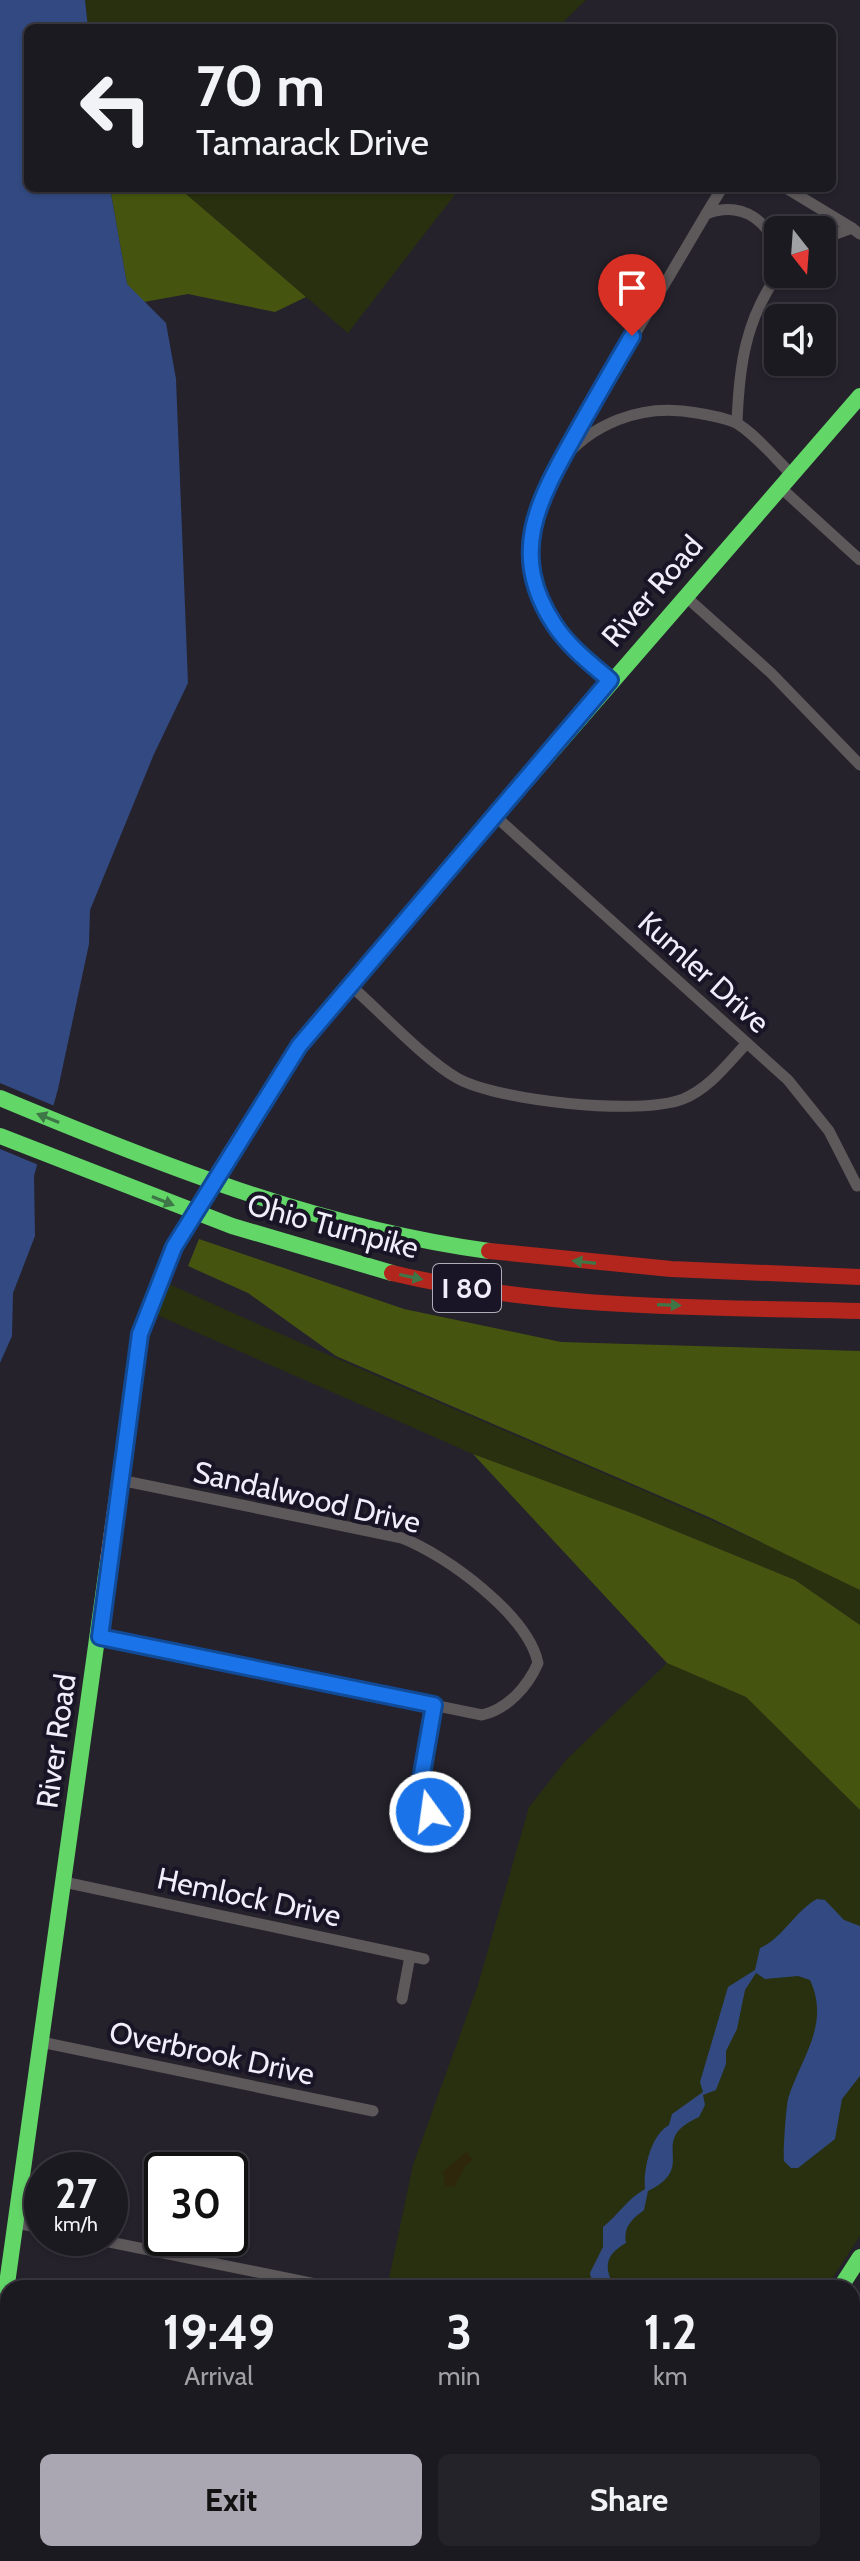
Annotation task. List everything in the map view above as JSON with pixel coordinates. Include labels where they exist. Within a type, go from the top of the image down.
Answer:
[{"type":"main road","name":"River Road","points":[[8,2280],[140,1334],[174,1247],[299,1046],[610,680],[791,474],[858,403]]},
{"type":"main road","name":"Ohio Turnpike","points":[[0,1098],[96,1138],[247,1192],[359,1226],[472,1248],[601,1264],[860,1277]]},
{"type":"main road","name":"Ohio Turnpike","points":[[0,1136],[233,1229],[354,1264],[474,1290],[604,1303],[860,1311]]},
{"type":"main road","points":[[845,2280],[860,2257]]},
{"type":"street","points":[[610,680],[554,625],[536,587],[532,568],[533,522],[543,491],[720,192]]},
{"type":"street","points":[[793,192],[856,231]]},
{"type":"street","points":[[706,214],[724,209],[746,212],[764,224]]},
{"type":"street","points":[[836,236],[856,231]]},
{"type":"street","points":[[737,423],[739,373],[746,338],[770,288]]},
{"type":"street","points":[[565,453],[601,426],[647,411],[685,411],[737,423],[791,474]]},
{"type":"street","points":[[780,487],[860,560]]},
{"type":"street","points":[[685,596],[771,673],[860,765]]},
{"type":"street","name":"Kumler Drive","points":[[494,815],[788,1080],[829,1131],[857,1186]]},
{"type":"street","points":[[351,986],[453,1076],[485,1090],[509,1095],[570,1102],[664,1105],[707,1085],[747,1043]]},
{"type":"street","name":"Sandalwood Drive","points":[[120,1480],[402,1538],[427,1548],[464,1575],[527,1633],[538,1663],[531,1679],[494,1713],[482,1715],[434,1705]]},
{"type":"street","points":[[100,1637],[434,1705],[419,1791],[430,1812]]},
{"type":"street","name":"Hemlock Drive","points":[[64,1882],[424,1959]]},
{"type":"street","points":[[402,1999],[410,1956]]},
{"type":"street","name":"Overbrook Drive","points":[[41,2042],[373,2111]]},
{"type":"street","points":[[16,2223],[24,2225]]},
{"type":"street","points":[[128,2246],[296,2280]]},
{"type":"green space","points":[[85,0],[586,0],[561,24],[88,24]]},
{"type":"green space","points":[[111,192],[184,192],[306,297],[275,312],[188,294],[144,302],[127,284]]},
{"type":"green space","points":[[184,192],[457,192],[348,333]]},
{"type":"green space","points":[[199,1239],[404,1309],[561,1342],[860,1351],[860,1590],[711,1518],[336,1356],[248,1293],[188,1266]]},
{"type":"green space","points":[[167,1283],[850,1583],[860,1590],[860,1625],[795,1580],[634,1514],[473,1454],[157,1315]]},
{"type":"green space","points":[[473,1454],[634,1514],[795,1580],[860,1625],[860,1810],[746,1697],[667,1663]]},
{"type":"green space","points":[[667,1663],[746,1697],[860,1810],[860,2236],[831,2280],[389,2280],[413,2165],[478,1985],[529,1807],[567,1759]]},
{"type":"sand","points":[[467,2152],[473,2160],[465,2166],[455,2186],[445,2187],[443,2171]]},
{"type":"water","points":[[0,0],[85,0],[88,24],[24,24],[24,192],[111,192],[127,284],[166,323],[176,379],[188,683],[154,754],[90,910],[89,944],[58,1089],[34,1176],[35,1236],[13,1293],[12,1336],[0,1363]]},
{"type":"water","points":[[817,1899],[825,1900],[844,1920],[860,1926],[860,2076],[842,2099],[835,2139],[798,2168],[791,2168],[784,2161],[788,2099],[815,2027],[816,1996],[810,1980],[798,1976],[765,1979],[756,1973],[745,1990],[737,2029],[726,2051],[726,2064],[716,2090],[703,2095],[705,2105],[699,2117],[683,2126],[676,2135],[670,2172],[663,2182],[648,2191],[644,2210],[627,2228],[626,2243],[610,2257],[608,2268],[612,2280],[591,2280],[590,2273],[603,2247],[603,2227],[645,2189],[645,2172],[657,2136],[669,2125],[672,2114],[703,2092],[700,2082],[728,1987],[755,1970],[760,1948],[775,1938]]},
{"type":"pier","points":[[0,1083],[57,1107],[41,1166],[0,1149]]},
{"type":"traffic: fast","points":[[429,893],[860,396]]},
{"type":"traffic: fast","points":[[0,1098],[119,1147],[240,1191],[363,1227],[489,1251]]},
{"type":"traffic: fast","points":[[0,1136],[232,1226],[392,1273]]},
{"type":"traffic: fast","points":[[8,2280],[108,1560]]},
{"type":"traffic: fast","points":[[845,2280],[860,2257]]},
{"type":"traffic: slow","points":[[230,1154],[299,1046],[429,893]]},
{"type":"traffic: slow","points":[[174,1247],[230,1154]]},
{"type":"traffic: slow","points":[[108,1560],[140,1334],[174,1247]]},
{"type":"traffic: jam","points":[[489,1251],[671,1269],[860,1277]]},
{"type":"traffic: jam","points":[[392,1273],[450,1285],[566,1300],[684,1307],[860,1311]]},
{"type":"route","points":[[430,1812],[419,1791],[434,1705],[100,1637],[120,1480],[140,1334],[161,1274],[199,1202],[299,1046],[610,680],[564,638],[544,608],[532,568],[530,533],[543,491],[632,336]]}]
